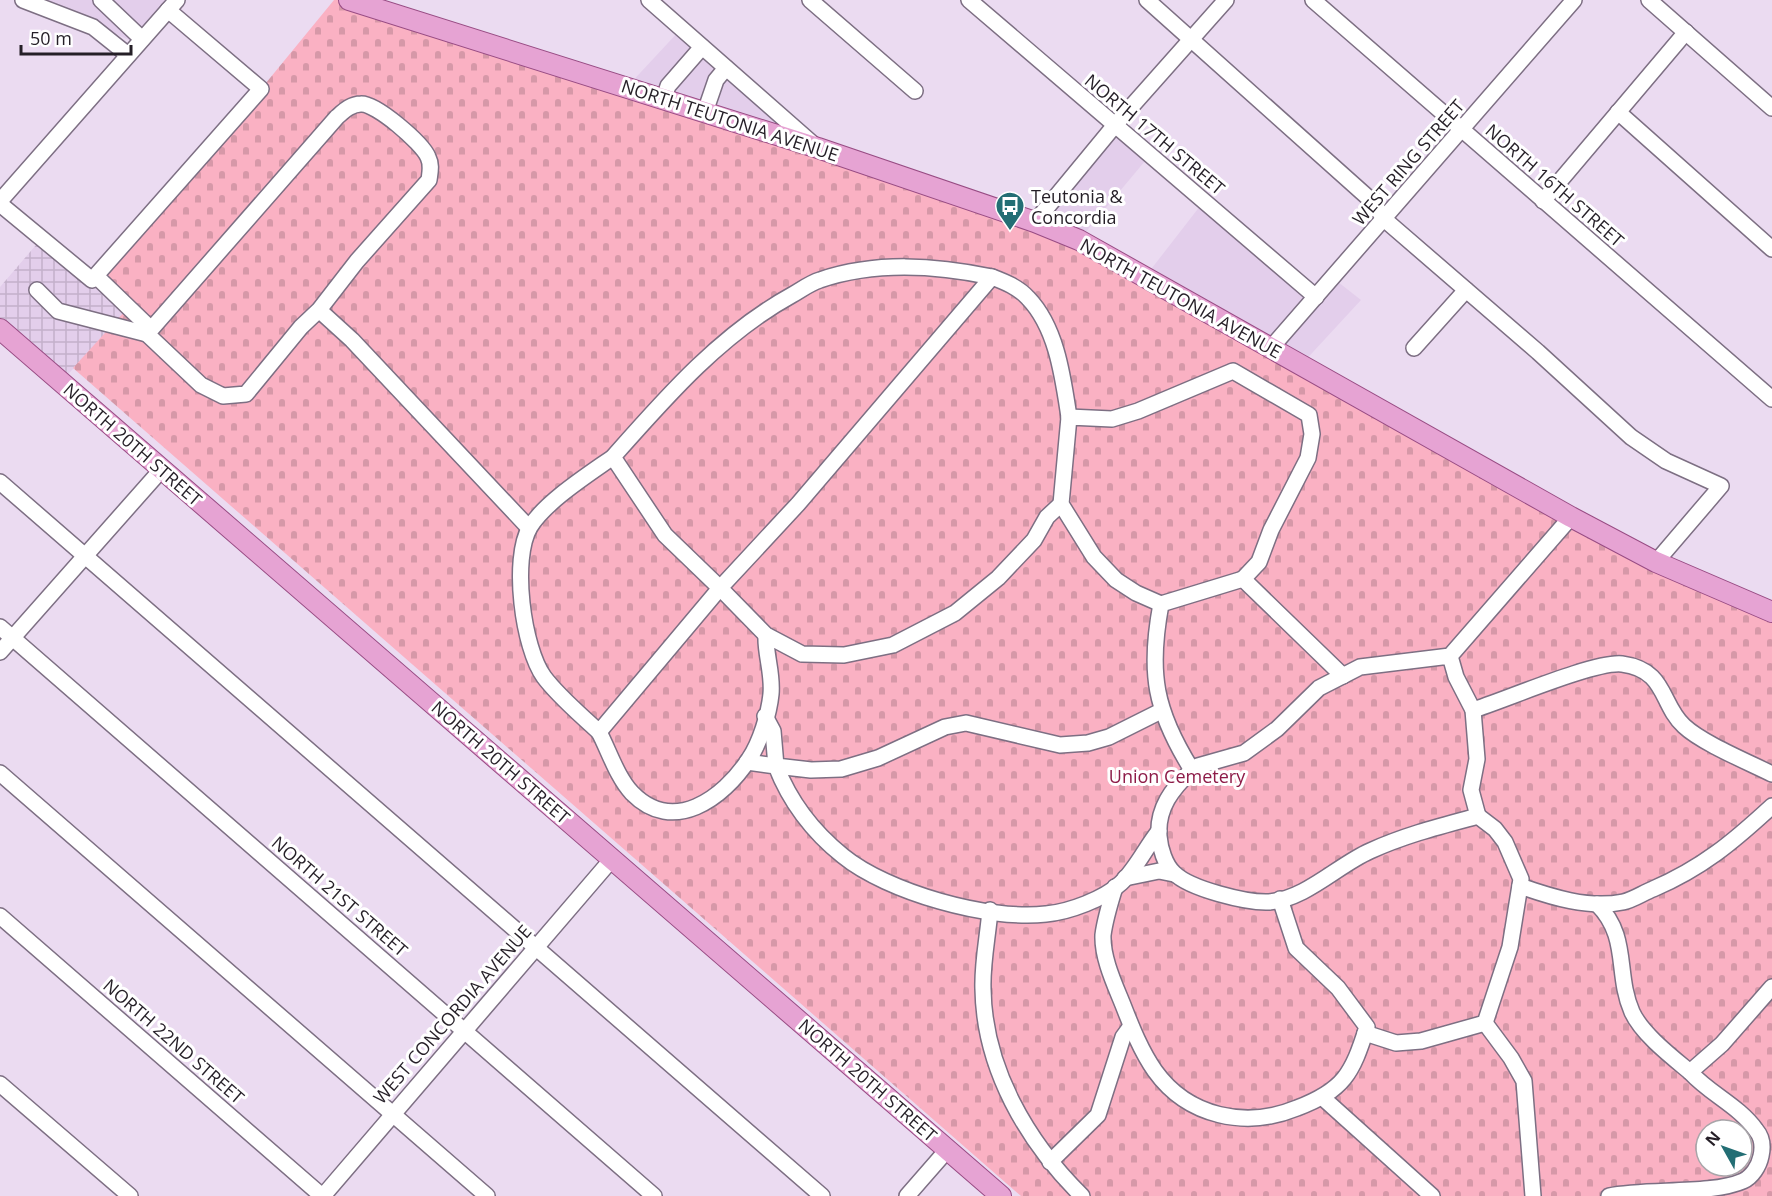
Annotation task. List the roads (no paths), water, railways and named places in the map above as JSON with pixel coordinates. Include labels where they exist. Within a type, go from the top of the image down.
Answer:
[{"type":"main road","name":"NORTH TEUTONIA AVENUE","points":[[349,0],[818,148],[1035,222],[1079,240],[1571,517],[1656,562],[1772,612]]},
{"type":"main road","name":"NORTH 20TH STREET","points":[[0,329],[1001,1196]]},
{"type":"street","points":[[22,0],[93,27],[128,55]]},
{"type":"street","points":[[100,0],[142,39]]},
{"type":"street","points":[[649,0],[818,148]]},
{"type":"street","points":[[810,0],[915,91]]},
{"type":"street","name":"NORTH 17TH STREET","points":[[969,0],[1316,297]]},
{"type":"street","points":[[1147,0],[1373,202],[1384,219],[1631,438],[1666,460],[1721,486],[1656,562]]},
{"type":"street","points":[[1035,222],[1115,125],[1226,0]]},
{"type":"street","name":"NORTH 16TH STREET","points":[[1313,0],[1772,399]]},
{"type":"street","name":"WEST RING STREET","points":[[1270,349],[1574,0]]},
{"type":"street","points":[[1649,0],[1772,108]]},
{"type":"street","points":[[172,5],[261,89],[92,280],[0,203],[142,39],[172,5]]},
{"type":"street","points":[[1543,201],[1686,32]]},
{"type":"street","points":[[664,98],[668,86],[702,46]]},
{"type":"street","points":[[705,112],[716,80],[731,72]]},
{"type":"street","points":[[96,276],[149,332],[201,385],[223,396],[246,394],[301,327],[320,310],[357,261],[429,180],[431,167],[428,155],[379,110],[363,104],[352,105],[337,117],[149,332]]},
{"type":"street","points":[[1618,112],[1772,249]]},
{"type":"street","points":[[766,635],[771,660],[771,694],[747,762],[724,789],[698,807],[671,814],[648,804],[632,792],[599,732],[543,676],[521,610],[521,565],[529,528],[567,489],[613,457],[674,387],[770,307],[819,280],[876,267],[947,267],[992,277],[1013,285],[1029,298],[1054,344],[1069,417],[1061,504],[1094,557],[1116,580],[1136,593],[1161,604],[1243,579],[1259,562],[1271,530],[1308,458],[1312,434],[1309,415],[1233,371],[1112,419],[1069,417]]},
{"type":"street","points":[[599,732],[720,588],[798,504],[992,277]]},
{"type":"street","points":[[37,290],[58,311],[149,332]]},
{"type":"street","points":[[1414,348],[1466,290]]},
{"type":"street","points":[[320,310],[352,340],[529,528]]},
{"type":"street","points":[[613,457],[665,535],[766,635],[802,654],[843,655],[893,645],[955,613],[998,579],[1034,540],[1047,517],[1061,504]]},
{"type":"street","points":[[0,652],[162,469]]},
{"type":"street","points":[[0,482],[822,1196]]},
{"type":"street","points":[[1174,873],[1162,855],[1158,820],[1165,802],[1192,770],[1220,758],[1244,753],[1277,729],[1319,688],[1360,667],[1450,656],[1571,517]]},
{"type":"street","points":[[1243,579],[1343,676]]},
{"type":"street","points":[[1161,604],[1156,630],[1155,674],[1161,711],[1170,732],[1192,770]]},
{"type":"street","name":"NORTH 21ST STREET","points":[[0,627],[654,1196]]},
{"type":"street","points":[[1450,656],[1456,677],[1473,710],[1477,759],[1472,790],[1478,816],[1495,829],[1505,842],[1521,879],[1510,947],[1485,1023]]},
{"type":"street","points":[[1473,710],[1588,670],[1621,664],[1647,673],[1663,689],[1683,725],[1772,774]]},
{"type":"street","points":[[747,762],[811,770],[841,769],[878,759],[945,727],[966,723],[1060,745],[1088,743],[1109,737],[1161,711]]},
{"type":"street","points":[[765,716],[772,731],[776,766],[785,790],[811,826],[844,857],[882,882],[906,892],[990,910],[1046,914],[1099,897],[1120,882],[1159,831]]},
{"type":"street","points":[[0,773],[488,1196]]},
{"type":"street","points":[[1520,886],[1550,897],[1597,904],[1624,902],[1694,870],[1716,856],[1772,806]]},
{"type":"street","points":[[1120,882],[1159,871],[1174,873],[1238,900],[1270,902],[1315,883],[1367,852],[1408,834],[1478,816]]},
{"type":"street","name":"WEST CONCORDIA AVENUE","points":[[323,1196],[612,859]]},
{"type":"street","points":[[1120,882],[1103,937],[1107,962],[1131,1026],[1155,1071],[1173,1091],[1204,1110],[1235,1119],[1258,1120],[1280,1115],[1323,1098],[1347,1077],[1367,1027],[1338,988],[1296,948],[1280,899]]},
{"type":"street","points":[[1597,904],[1616,928],[1632,1013],[1664,1050],[1702,1084],[1735,1108],[1758,1132],[1762,1148],[1759,1166],[1744,1180],[1725,1186],[1609,1196]]},
{"type":"street","points":[[990,910],[983,988],[987,1029],[1008,1091],[1025,1127],[1050,1162],[1082,1196]]},
{"type":"street","name":"NORTH 22ND STREET","points":[[0,916],[304,1190],[323,1196]]},
{"type":"street","points":[[1690,1072],[1722,1044],[1772,987]]},
{"type":"street","points":[[1365,1033],[1396,1043],[1413,1042],[1452,1035],[1485,1023]]},
{"type":"street","points":[[1485,1023],[1511,1058],[1524,1082],[1533,1196]]},
{"type":"street","points":[[1050,1162],[1098,1115],[1123,1037],[1131,1026]]},
{"type":"street","points":[[0,1084],[130,1196]]},
{"type":"street","points":[[1323,1098],[1432,1196]]},
{"type":"street","points":[[907,1196],[948,1149]]},
{"type":"place","name":"Teutonia & Concordia","points":[[1010,232]]},
{"type":"park label","name":"Union Cemetery","points":[[1177,776]]}]
